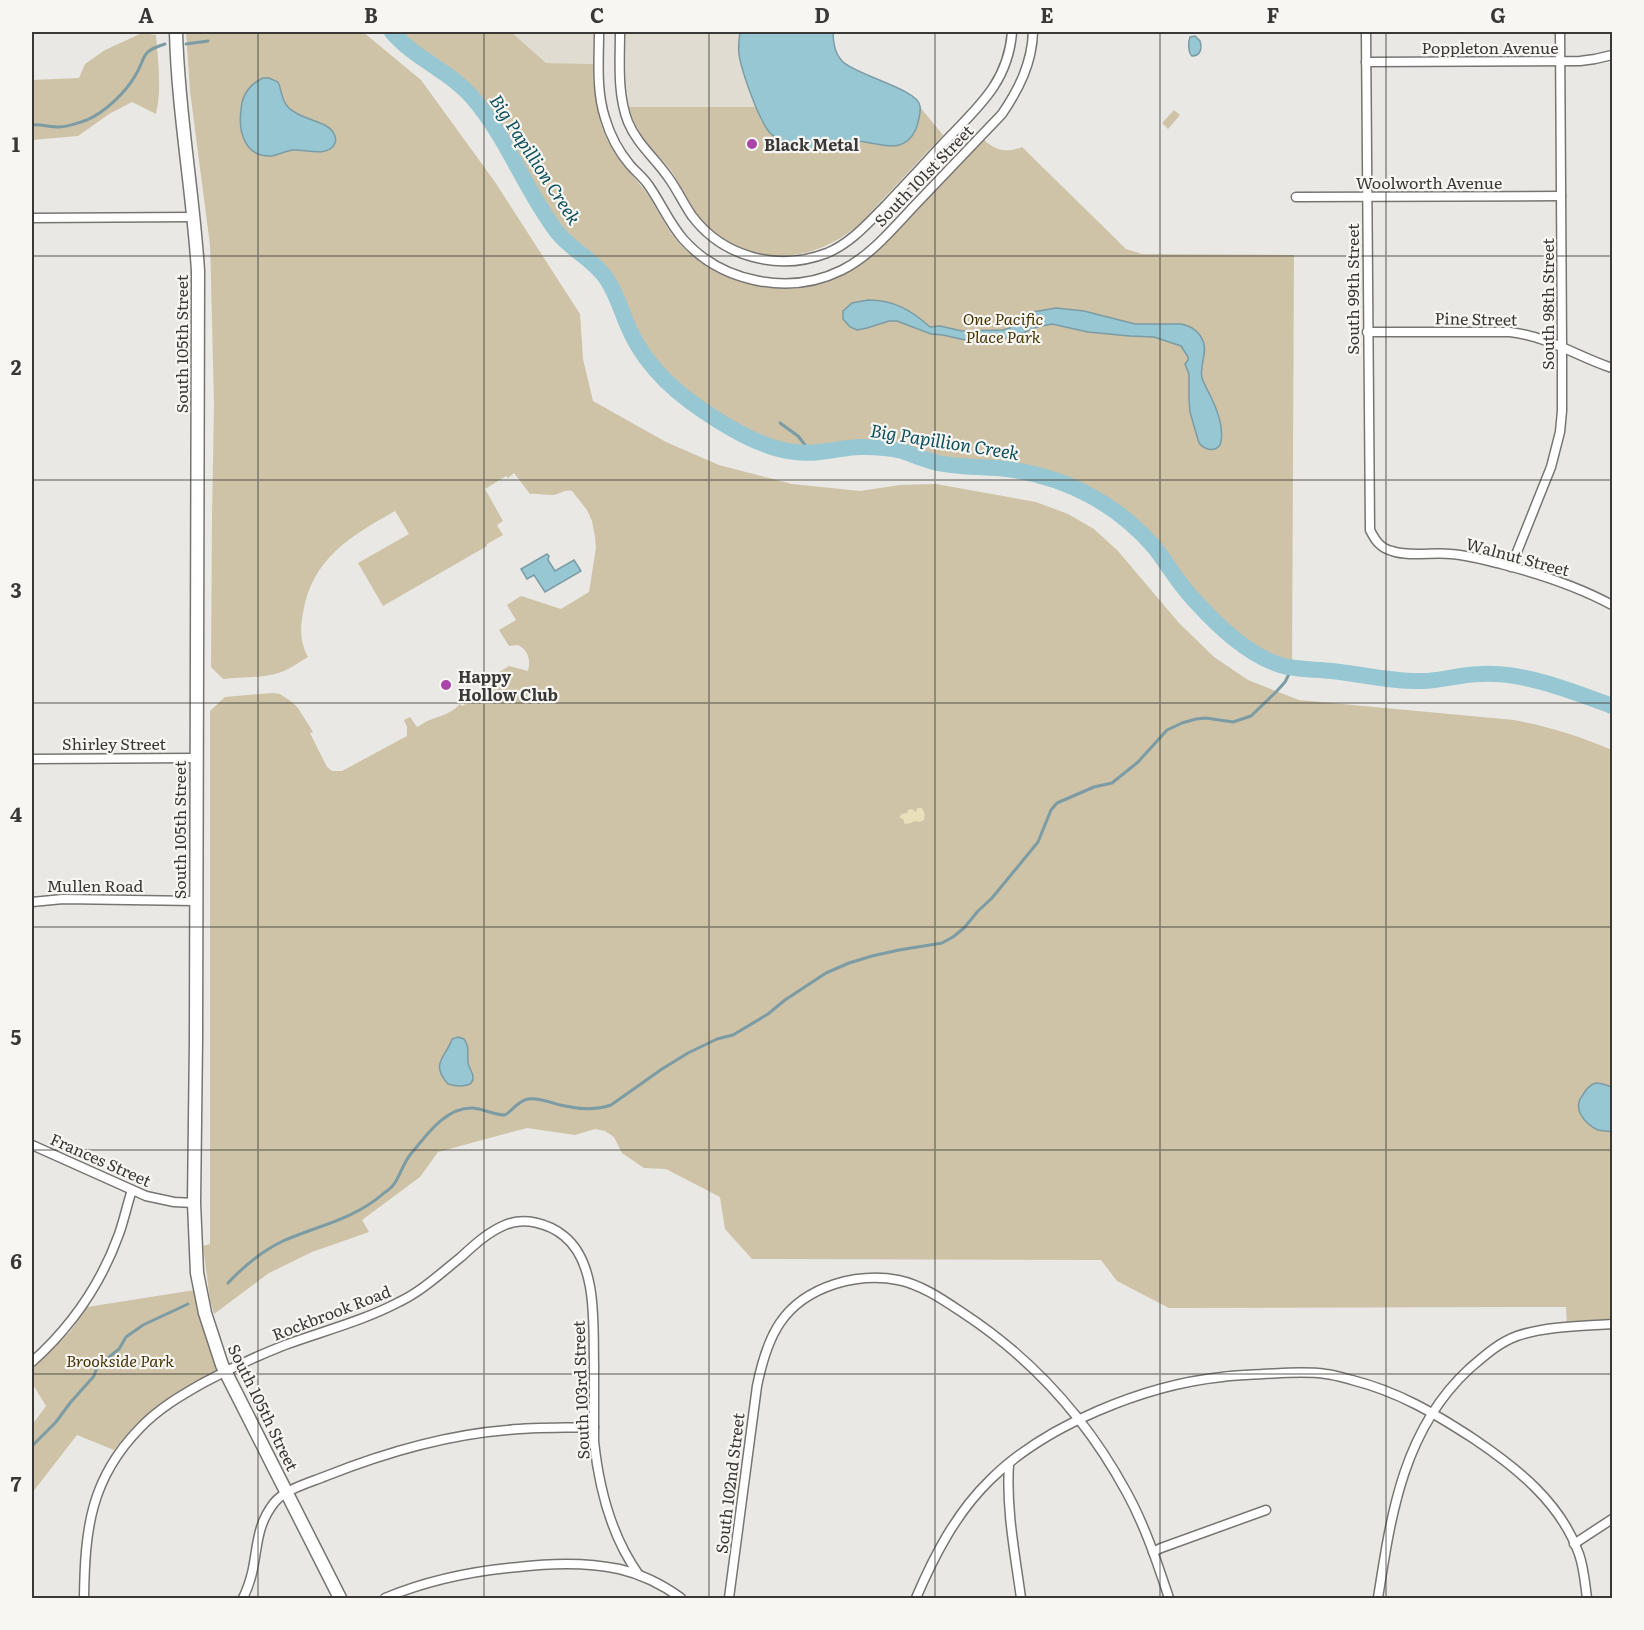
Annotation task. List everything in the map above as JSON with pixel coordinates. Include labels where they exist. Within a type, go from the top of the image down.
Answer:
[{"type":"street","name":"South 105th Street","points":[[176,32],[178,80],[198,271],[195,1254],[201,1296],[210,1331],[226,1372],[340,1599]]},
{"type":"street","name":"South 101st Street","points":[[599,32],[600,95],[609,129],[624,157],[649,185],[675,229],[701,256],[725,270],[754,280],[782,283],[813,280],[842,270],[862,257],[887,235],[1002,114],[1012,100],[1027,68],[1033,32]]},
{"type":"street","name":"South 101st Street","points":[[620,32],[624,107],[628,122],[639,142],[669,179],[692,216],[714,239],[740,253],[781,262],[808,259],[828,253],[850,240],[872,220],[994,88],[1004,69],[1012,32]]},
{"type":"street","name":"South 99th Street","points":[[1366,32],[1369,523],[1378,544]]},
{"type":"street","name":"South 98th Street","points":[[1511,567],[1551,467],[1558,443],[1562,411],[1560,32]]},
{"type":"street","name":"Poppleton Avenue","points":[[1366,62],[1560,61],[1595,59],[1612,55]]},
{"type":"street","name":"Woolworth Avenue","points":[[1296,197],[1561,196]]},
{"type":"street","points":[[32,218],[194,217]]},
{"type":"street","name":"Pine Street","points":[[1367,332],[1510,332],[1534,336],[1612,368]]},
{"type":"street","name":"Walnut Street","points":[[1378,544],[1390,551],[1401,553],[1453,554],[1511,567],[1545,576],[1612,605]]},
{"type":"street","name":"Shirley Street","points":[[32,759],[196,758]]},
{"type":"street","name":"Mullen Road","points":[[32,902],[63,899],[195,901]]},
{"type":"street","name":"Frances Street","points":[[32,1145],[132,1190],[160,1199],[194,1203]]},
{"type":"street","points":[[32,1362],[68,1325],[98,1281],[119,1234],[132,1190]]},
{"type":"street","name":"Rockbrook Road","points":[[84,1599],[84,1557],[88,1525],[103,1481],[120,1451],[140,1427],[183,1394],[268,1352],[356,1321],[398,1303],[436,1278],[489,1234],[503,1226],[517,1222],[536,1222],[550,1227],[574,1245],[584,1266],[592,1303]]},
{"type":"street","name":"South 102nd Street","points":[[729,1599],[746,1458],[766,1349],[776,1328],[794,1306],[813,1293],[841,1282],[885,1278],[925,1290],[987,1329],[1030,1365],[1063,1398],[1079,1420]]},
{"type":"street","name":"South 103rd Street","points":[[592,1303],[594,1427],[597,1462],[612,1525],[627,1558],[639,1575]]},
{"type":"street","points":[[1378,1599],[1396,1493],[1410,1456],[1446,1392],[1487,1353],[1514,1337],[1553,1329],[1612,1324]]},
{"type":"street","points":[[916,1599],[937,1554],[960,1514],[991,1479],[1036,1444],[1094,1413],[1150,1392],[1221,1377],[1297,1372],[1328,1374],[1373,1385],[1401,1396],[1433,1413],[1492,1451],[1521,1474],[1551,1505],[1579,1554],[1587,1599]]},
{"type":"street","points":[[1079,1420],[1090,1433],[1142,1521],[1169,1599]]},
{"type":"street","points":[[243,1599],[252,1572],[259,1531],[272,1505],[279,1497],[349,1467],[395,1451],[441,1440],[506,1430],[594,1427]]},
{"type":"street","points":[[1009,1464],[1010,1513],[1020,1599]]},
{"type":"street","points":[[1153,1552],[1266,1510]]},
{"type":"street","points":[[1574,1544],[1612,1519]]},
{"type":"street","points":[[385,1599],[447,1577],[489,1569],[566,1564],[620,1569],[639,1575],[681,1599]]},
{"type":"shaded area","points":[[511,32],[593,32],[593,64],[546,63]]},
{"type":"shaded area","points":[[626,32],[740,32],[741,62],[756,107],[629,107],[626,82]]},
{"type":"green space","name":"Happy Hollow Club","points":[[186,32],[363,32],[421,80],[495,182],[580,314],[583,359],[593,401],[666,442],[719,465],[792,484],[860,491],[900,485],[936,484],[1036,502],[1068,514],[1094,529],[1118,551],[1179,623],[1214,657],[1248,680],[1299,700],[1514,720],[1564,732],[1612,750],[1612,1330],[1567,1330],[1566,1307],[1169,1308],[1117,1281],[1101,1260],[752,1259],[725,1229],[720,1197],[666,1169],[644,1168],[622,1153],[614,1137],[605,1131],[595,1129],[575,1135],[527,1128],[438,1152],[420,1177],[362,1220],[369,1232],[312,1252],[269,1273],[214,1314],[203,1246],[210,1244],[210,711],[225,697],[280,694],[298,708],[313,732],[310,733],[327,767],[332,771],[342,771],[407,736],[404,720],[410,717],[417,727],[449,713],[460,704],[462,706],[490,691],[485,681],[509,666],[528,671],[529,659],[526,653],[518,645],[509,646],[499,630],[516,620],[507,605],[521,596],[561,609],[589,592],[596,548],[592,521],[587,510],[572,491],[552,495],[530,494],[514,473],[485,489],[503,521],[497,525],[503,535],[487,546],[383,606],[358,563],[409,534],[395,511],[349,540],[324,563],[315,577],[308,594],[301,625],[302,641],[308,657],[284,671],[262,676],[223,679],[211,667],[214,404],[210,245],[190,91]]},
{"type":"green space","name":"One Pacific Place Park","points":[[392,32],[511,32],[546,63],[593,64],[596,103],[608,140],[625,167],[647,193],[667,228],[695,258],[729,278],[747,284],[786,288],[806,286],[851,271],[882,245],[984,140],[1002,150],[1022,147],[1126,249],[1142,254],[1294,255],[1292,668],[1265,659],[1233,637],[1196,602],[1155,549],[1130,522],[1091,495],[1064,483],[1015,470],[939,463],[884,448],[855,446],[814,453],[779,449],[759,443],[735,431],[697,405],[667,382],[642,351],[631,332],[615,292],[595,264],[571,247],[558,232],[530,189],[507,146],[473,98],[401,42]]},
{"type":"green space","points":[[142,33],[156,35],[159,85],[156,114],[132,102],[109,114],[78,136],[32,140],[32,80],[79,78],[85,64],[105,50]]},
{"type":"green space","points":[[629,107],[756,107],[761,121],[771,134],[777,138],[818,149],[845,142],[863,142],[917,124],[920,107],[943,135],[848,233],[830,244],[811,251],[773,256],[736,246],[719,235],[698,216],[671,171],[641,135]]},
{"type":"green space","points":[[1174,110],[1180,115],[1168,129],[1162,123]]},
{"type":"green space","name":"Brookside Park","points":[[195,1290],[199,1314],[219,1369],[149,1412],[114,1450],[77,1435],[32,1493],[32,1425],[46,1406],[32,1383],[32,1369],[70,1332],[87,1307]]},
{"type":"sand","points":[[917,808],[922,808],[925,814],[924,820],[905,824],[900,818],[901,814],[912,809],[916,812]]},
{"type":"water","points":[[740,32],[833,32],[836,51],[842,61],[859,72],[898,88],[917,100],[920,106],[919,118],[911,138],[897,146],[855,141],[821,148],[793,145],[778,139],[771,134],[762,120],[747,84],[740,62]]},
{"type":"water","points":[[1195,36],[1200,41],[1201,49],[1197,55],[1192,56],[1189,42],[1190,37]]},
{"type":"water","points":[[263,78],[278,82],[284,101],[293,111],[331,129],[336,138],[332,148],[322,152],[293,150],[271,156],[262,155],[249,148],[241,127],[243,100],[254,83]]},
{"type":"water","points":[[877,300],[902,307],[930,327],[940,326],[962,331],[1003,330],[1010,328],[1033,312],[1056,308],[1084,311],[1135,324],[1188,326],[1199,334],[1203,341],[1202,378],[1219,420],[1222,433],[1220,445],[1215,449],[1209,449],[1199,443],[1190,412],[1189,374],[1185,364],[1188,357],[1181,346],[1154,337],[1088,332],[1052,324],[1037,327],[1013,337],[977,341],[931,334],[897,321],[857,330],[850,327],[843,319],[843,311],[852,303]]},
{"type":"water","points":[[547,554],[555,571],[574,560],[581,571],[545,592],[534,575],[527,579],[521,569]]},
{"type":"water","points":[[458,1037],[464,1039],[467,1045],[468,1063],[473,1075],[472,1081],[463,1086],[448,1084],[440,1070],[441,1060],[452,1039]]},
{"type":"water","points":[[1596,1083],[1612,1087],[1612,1132],[1593,1127],[1579,1111],[1579,1101],[1582,1096],[1590,1086]]},
{"type":"waterway","name":"Big Papillion Creek","points":[[392,32],[411,50],[454,80],[473,98],[507,147],[535,199],[557,232],[595,265],[606,278],[614,291],[634,339],[656,370],[689,401],[732,429],[762,443],[791,452],[814,453],[858,447],[888,448],[938,463],[1022,471],[1069,485],[1100,501],[1125,519],[1155,548],[1190,596],[1214,621],[1245,647],[1280,665],[1410,681],[1429,681],[1474,674],[1498,674],[1531,679],[1612,706]]},
{"type":"waterway","points":[[186,44],[208,41]]},
{"type":"waterway","points":[[32,125],[62,127],[94,117],[126,89],[147,53],[165,44]]},
{"type":"waterway","points":[[780,423],[798,436],[814,453]]},
{"type":"waterway","points":[[228,1283],[254,1259],[275,1245],[348,1216],[373,1202],[393,1185],[408,1159],[437,1124],[454,1112],[473,1108],[505,1115],[528,1099],[582,1108],[600,1108],[611,1105],[688,1053],[717,1039],[733,1035],[768,1014],[826,973],[872,956],[942,943],[953,937],[992,898],[1038,842],[1051,810],[1057,803],[1094,787],[1112,783],[1138,762],[1167,730],[1182,723],[1206,718],[1233,722],[1251,716],[1285,682],[1292,668]]},
{"type":"waterway","points":[[32,1446],[56,1422],[94,1376],[97,1367],[119,1349],[126,1337],[143,1325],[188,1304]]},
{"type":"place","name":"Black Metal","points":[[752,144]]},
{"type":"place","name":"Happy Hollow Club","points":[[446,685]]}]
